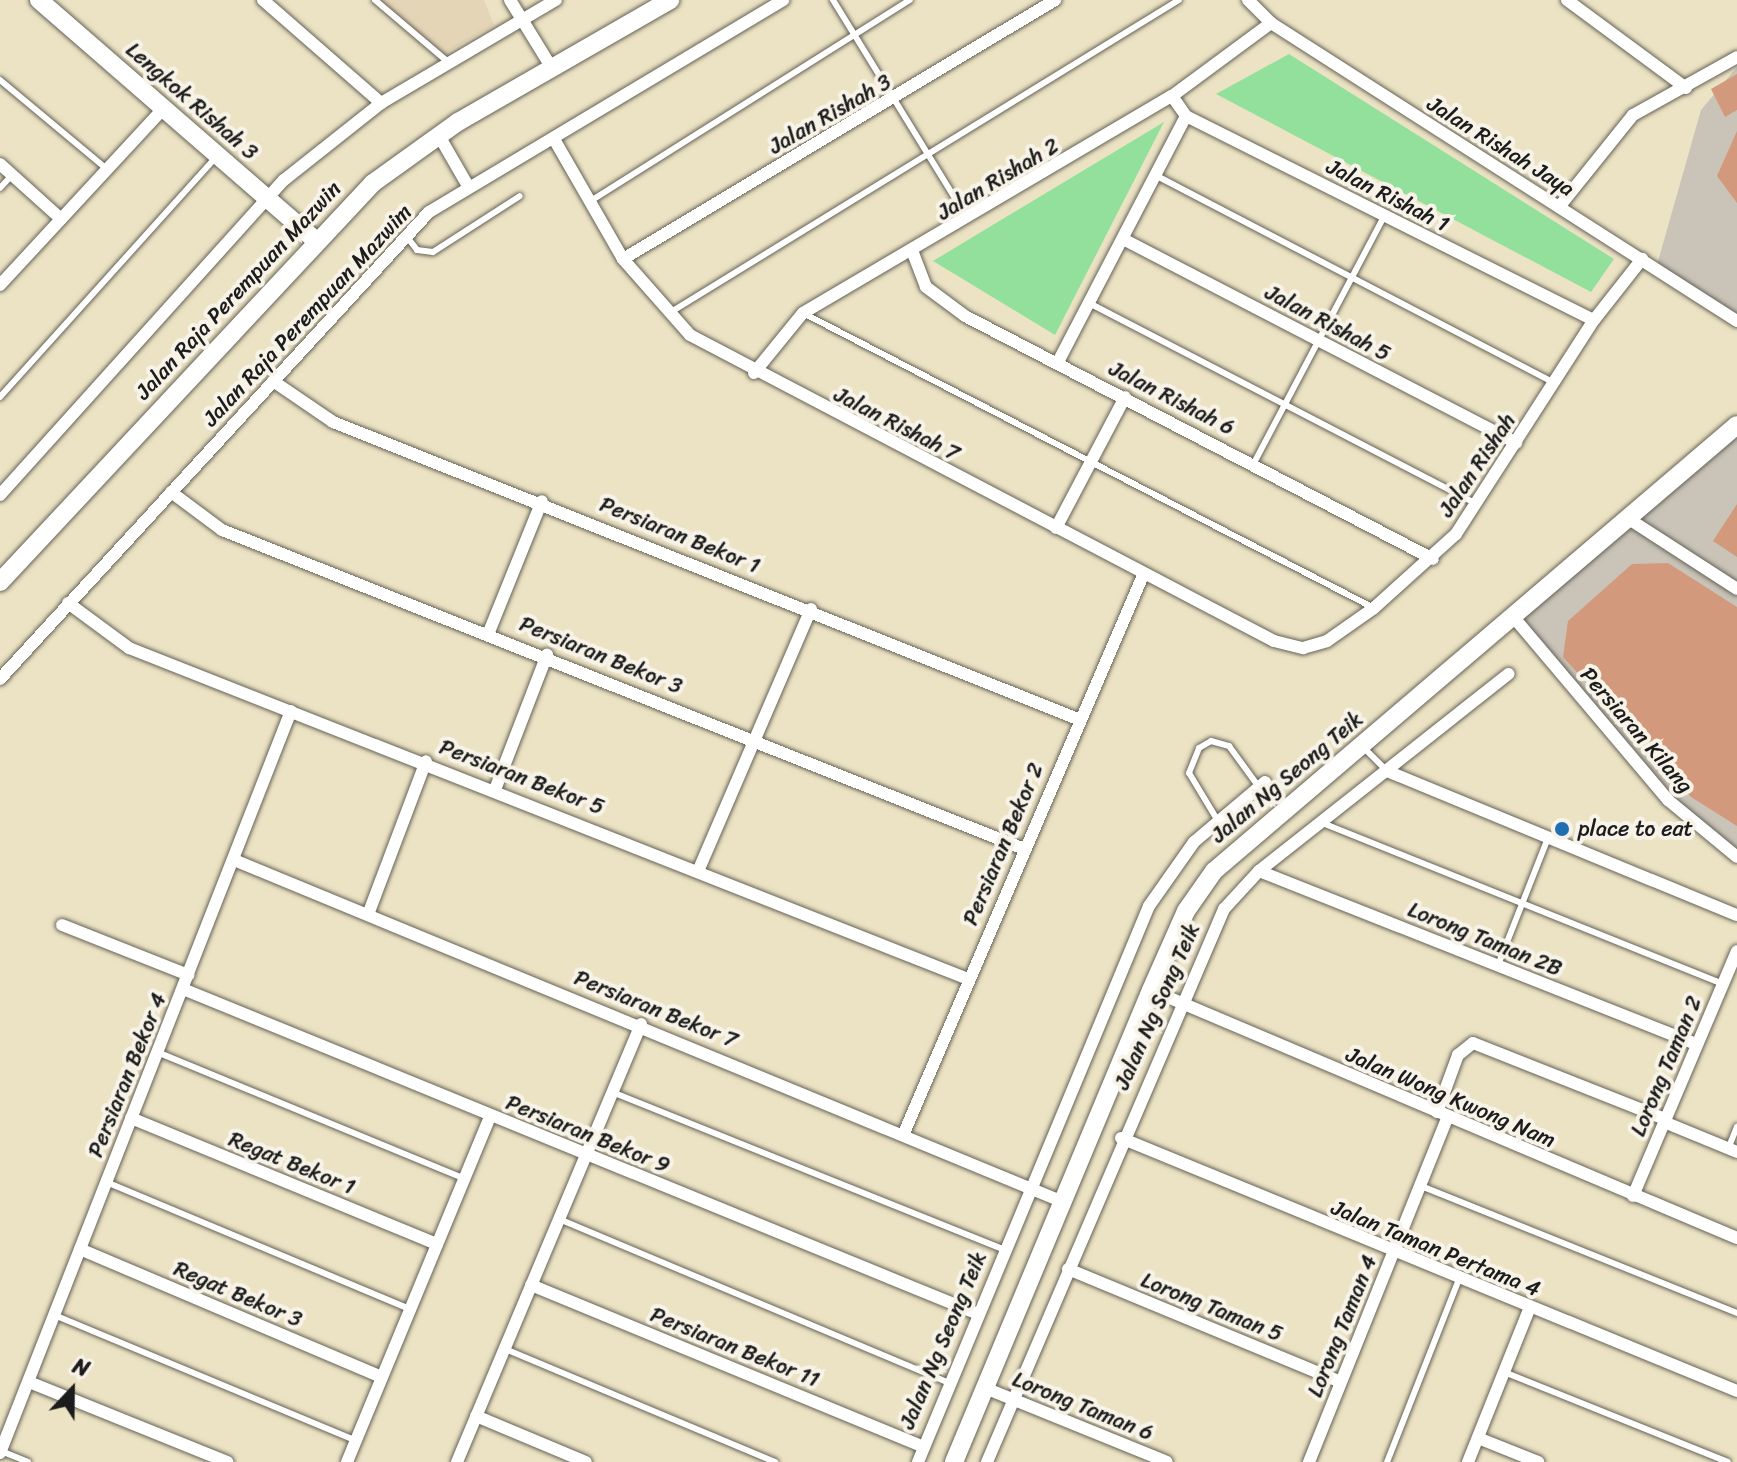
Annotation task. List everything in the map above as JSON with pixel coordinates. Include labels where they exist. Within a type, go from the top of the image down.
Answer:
[{"type":"main road","name":"Lengkok Rishah 3","points":[[39,0],[314,239]]},
{"type":"main road","name":"Jalan Raja Perempuan Mazwin","points":[[0,582],[314,239],[438,134],[670,0]]},
{"type":"main road","name":"Jalan Ng Seong Teik","points":[[954,1462],[1151,990],[1186,911],[1214,871],[1360,745],[1516,620],[1632,521],[1737,425]]},
{"type":"street","points":[[263,0],[381,103]]},
{"type":"street","points":[[510,0],[520,23],[553,70]]},
{"type":"street","points":[[0,495],[268,197],[381,103],[556,0]]},
{"type":"street","name":"Jalan Raja Perempuan Mazwim","points":[[0,679],[405,234],[468,186],[554,139],[783,0]]},
{"type":"street","name":"Jalan Rishah 3","points":[[623,259],[894,100],[1055,0]]},
{"type":"street","name":"Jalan Rishah Jaya","points":[[1248,0],[1271,23],[1737,321]]},
{"type":"street","points":[[1567,0],[1686,88]]},
{"type":"street","name":"Jalan Rishah 2","points":[[754,373],[803,313],[969,221],[1172,96],[1271,23]]},
{"type":"street","points":[[1559,207],[1615,131],[1737,57]]},
{"type":"street","name":"Jalan Rishah 1","points":[[1172,96],[1186,116],[1594,320]]},
{"type":"street","points":[[0,285],[164,108]]},
{"type":"street","points":[[1058,362],[1186,116]]},
{"type":"street","points":[[438,134],[468,186]]},
{"type":"street","name":"Jalan Rishah 7","points":[[554,139],[623,259],[669,314],[754,373],[1274,641],[1303,648]]},
{"type":"street","points":[[0,164],[61,219]]},
{"type":"street","name":"Jalan Rishah 5","points":[[1123,239],[1516,443]]},
{"type":"street","name":"Jalan Rishah 6","points":[[913,253],[940,301],[1433,559]]},
{"type":"street","name":"Jalan Rishah","points":[[1303,648],[1327,641],[1374,608],[1433,559],[1476,504],[1594,320],[1642,259]]},
{"type":"street","name":"Persiaran Bekor 1","points":[[273,381],[333,422],[542,501],[1078,719]]},
{"type":"street","points":[[1056,528],[1125,397]]},
{"type":"street","name":"Persiaran Bekor 3","points":[[171,492],[222,530],[547,655],[1022,848]]},
{"type":"street","points":[[489,632],[542,501]]},
{"type":"street","points":[[1632,521],[1737,589]]},
{"type":"street","name":"Persiaran Bekor 2","points":[[904,1133],[1022,848],[1144,573]]},
{"type":"street","name":"Persiaran Bekor 5","points":[[68,603],[129,648],[496,787],[968,979]]},
{"type":"street","points":[[699,869],[811,609]]},
{"type":"street","name":"Persiaran Kilang","points":[[1516,620],[1668,800],[1737,857]]},
{"type":"street","points":[[496,787],[547,655]]},
{"type":"street","name":"Jalan Ng Song Teik","points":[[987,1462],[1177,1004],[1218,918],[1259,871],[1508,674]]},
{"type":"street","name":"Persiaran Bekor 4","points":[[0,1452],[291,711]]},
{"type":"street","points":[[369,912],[426,761]]},
{"type":"street","points":[[1387,771],[1737,915]]},
{"type":"street","name":"Jalan Ng Seong Teik","points":[[918,1462],[1149,906],[1194,842],[1262,785]]},
{"type":"street","name":"Persiaran Bekor 7","points":[[234,860],[641,1024],[1061,1201]]},
{"type":"street","name":"Lorong Taman 2B","points":[[1259,871],[1697,1044]]},
{"type":"street","points":[[62,925],[188,975]]},
{"type":"street","name":"Lorong Taman 2","points":[[1633,1196],[1737,951]]},
{"type":"street","name":"Persiaran Bekor 9","points":[[183,989],[978,1314]]},
{"type":"street","name":"Jalan Wong Kwong Nam","points":[[1151,990],[1177,1004],[1737,1238]]},
{"type":"street","points":[[457,1462],[641,1024]]},
{"type":"street","name":"Lorong Taman 4","points":[[1309,1462],[1421,1186],[1458,1055],[1473,1043],[1665,1121]]},
{"type":"street","points":[[347,1462],[490,1116]]},
{"type":"street","name":"Regat Bekor 1","points":[[131,1118],[437,1244]]},
{"type":"street","points":[[1665,1121],[1733,1150]]},
{"type":"street","name":"Jalan Taman Pertama 4","points":[[1121,1138],[1394,1253],[1737,1391]]},
{"type":"street","name":"Regat Bekor 3","points":[[80,1249],[381,1377]]},
{"type":"street","name":"Lorong Taman 5","points":[[1068,1269],[1341,1382]]},
{"type":"street","name":"Persiaran Bekor 11","points":[[531,1285],[924,1447]]},
{"type":"street","points":[[1468,1462],[1530,1307]]},
{"type":"street","points":[[29,1382],[227,1462]]},
{"type":"street","name":"Lorong Taman 6","points":[[985,1388],[1167,1462]]},
{"type":"street","points":[[476,1416],[586,1462]]},
{"type":"street","points":[[1478,1438],[1538,1462]]},
{"type":"lane","points":[[375,0],[448,62]]},
{"type":"lane","points":[[833,0],[969,221]]},
{"type":"lane","points":[[589,202],[910,0]]},
{"type":"lane","points":[[669,314],[1179,0]]},
{"type":"lane","points":[[0,80],[107,169]]},
{"type":"lane","points":[[0,397],[218,154]]},
{"type":"lane","points":[[0,188],[12,175]]},
{"type":"lane","points":[[1155,175],[1555,383]]},
{"type":"lane","points":[[405,234],[417,250],[433,252],[520,196]]},
{"type":"lane","points":[[1254,463],[1384,216]]},
{"type":"lane","points":[[1089,303],[1476,504]]},
{"type":"lane","points":[[803,313],[1374,608]]},
{"type":"lane","points":[[1218,821],[1189,773],[1199,748],[1211,741],[1229,746],[1262,785]]},
{"type":"lane","points":[[1360,745],[1387,771]]},
{"type":"lane","points":[[1320,822],[1723,984]]},
{"type":"lane","points":[[1498,965],[1549,837]]},
{"type":"lane","points":[[157,1052],[465,1179]]},
{"type":"lane","points":[[612,1092],[1006,1251]]},
{"type":"lane","points":[[1733,1150],[1737,1127]]},
{"type":"lane","points":[[106,1182],[410,1309]]},
{"type":"lane","points":[[1421,1186],[1737,1313]]},
{"type":"lane","points":[[559,1219],[951,1383]]},
{"type":"lane","points":[[1387,1462],[1459,1279]]},
{"type":"lane","points":[[54,1315],[356,1441]]},
{"type":"lane","points":[[505,1349],[775,1462]]},
{"type":"lane","points":[[1504,1372],[1728,1462]]},
{"type":"lane","points":[[0,1452],[28,1462]]},
{"type":"shaded area","points":[[376,0],[484,0],[494,25],[441,56]]},
{"type":"shaded area","points":[[1737,67],[1737,321],[1657,265],[1701,110]]},
{"type":"shaded area","points":[[1737,419],[1737,851],[1695,823],[1516,615]]},
{"type":"green space","points":[[1289,54],[1614,259],[1591,292],[1216,94]]},
{"type":"green space","points":[[1164,122],[1055,335],[933,261]]},
{"type":"building","points":[[1737,74],[1737,110],[1725,117],[1711,89]]},
{"type":"building","points":[[1737,131],[1737,203],[1717,176]]},
{"type":"building","points":[[1737,504],[1737,557],[1713,541]]},
{"type":"building","points":[[1668,563],[1737,607],[1737,826],[1691,797],[1563,657],[1568,621],[1632,564]]},
{"type":"place","name":"place to eat","points":[[1562,829]]}]
